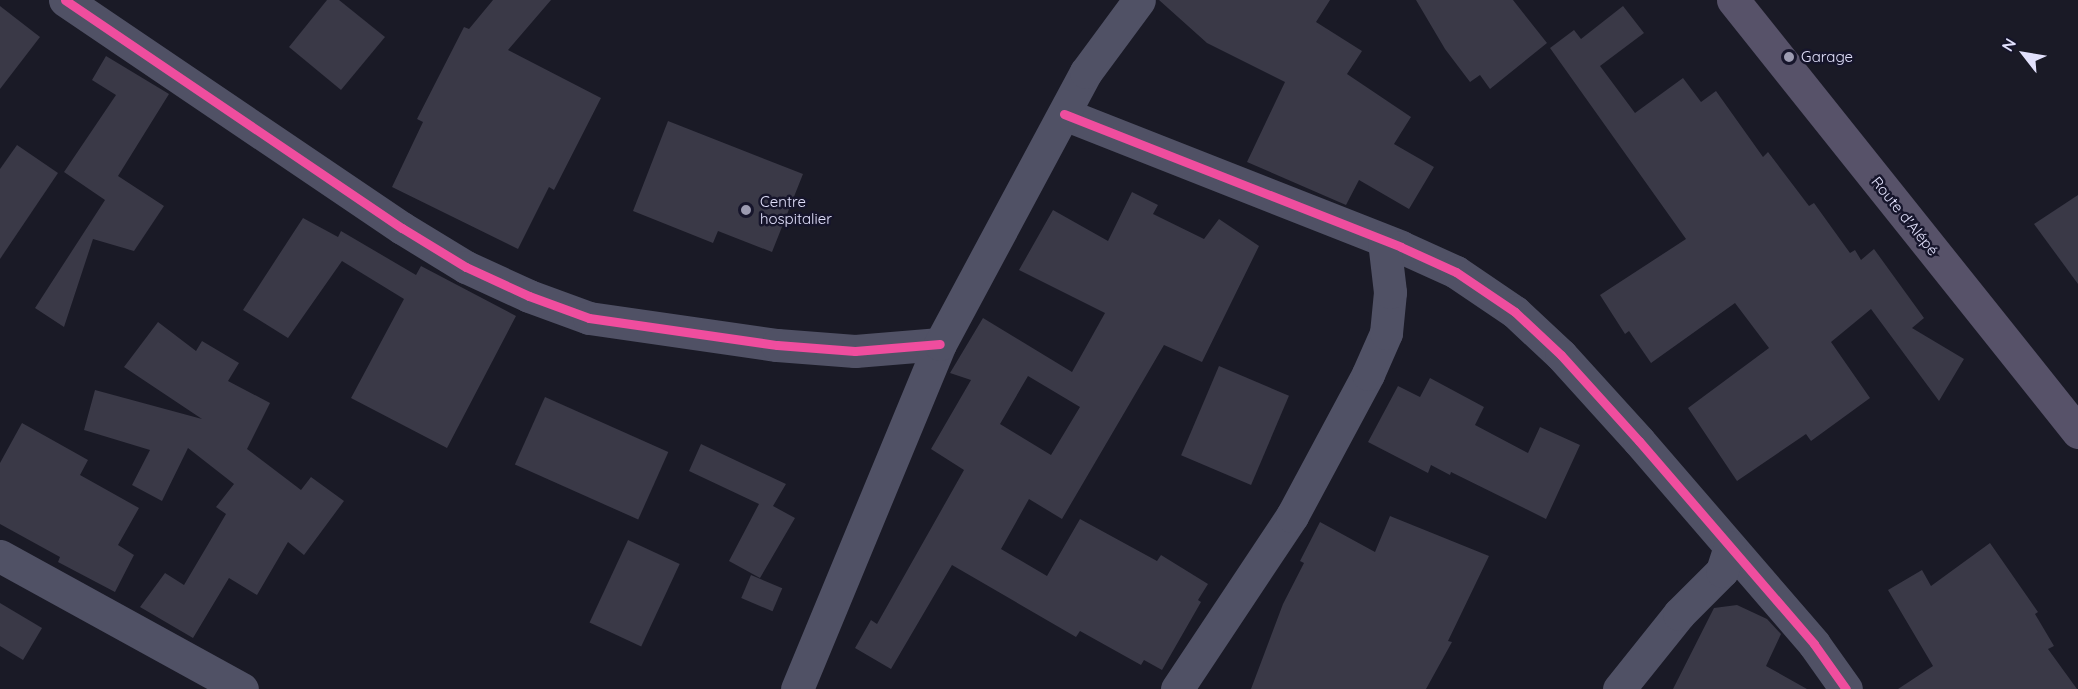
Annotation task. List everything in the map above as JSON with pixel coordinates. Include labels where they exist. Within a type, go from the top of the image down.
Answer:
[{"type":"main road","name":"Route d'Alépé","points":[[1733,0],[2078,432]]},
{"type":"street","points":[[65,0],[402,228],[466,267],[529,296],[589,318],[777,345],[855,351],[940,344]]},
{"type":"street","points":[[797,689],[940,344],[1086,72],[1139,0]]},
{"type":"street","points":[[1064,114],[1384,241],[1456,272],[1515,312],[1561,355],[1730,547],[1814,644],[1846,689]]},
{"type":"street","points":[[1177,689],[1292,516],[1368,374],[1386,333],[1390,292],[1384,241]]},
{"type":"street","points":[[1619,689],[1679,614],[1722,571],[1730,547]]},
{"type":"street","points":[[0,556],[242,689]]},
{"type":"building","points":[[327,0],[339,0],[385,37],[341,90],[289,47]]},
{"type":"building","points":[[493,0],[551,0],[508,50],[601,98],[554,190],[549,187],[518,249],[392,187],[423,122],[417,119],[464,27],[469,29]]},
{"type":"building","points":[[1159,0],[1330,0],[1316,22],[1362,51],[1347,74],[1411,117],[1394,144],[1434,167],[1409,209],[1359,180],[1346,205],[1247,162],[1285,82],[1207,43]]},
{"type":"building","points":[[1416,0],[1513,0],[1547,43],[1490,89],[1480,75],[1470,82],[1445,49]]},
{"type":"building","points":[[0,6],[40,37],[0,89]]},
{"type":"building","points":[[1623,6],[1644,33],[1600,66],[1635,113],[1683,78],[1701,102],[1716,91],[1763,157],[1768,152],[1809,206],[1814,203],[1850,253],[1855,250],[1861,260],[1874,249],[1924,318],[1912,328],[1964,359],[1939,401],[1871,309],[1831,342],[1870,398],[1811,441],[1806,434],[1737,481],[1688,408],[1769,348],[1735,303],[1651,363],[1629,331],[1625,334],[1600,295],[1686,239],[1550,48],[1574,30],[1581,39]]},
{"type":"building","points":[[106,56],[169,94],[118,176],[164,206],[134,251],[93,239],[64,327],[35,308],[105,200],[64,172],[116,95],[92,80]]},
{"type":"building","points":[[668,121],[803,174],[772,252],[718,231],[713,243],[633,211]]},
{"type":"building","points":[[17,145],[58,173],[0,259],[0,169]]},
{"type":"building","points":[[1132,192],[1158,205],[1153,214],[1204,239],[1219,219],[1259,246],[1202,362],[1164,345],[1062,519],[1029,499],[1001,549],[1047,576],[1080,519],[1157,561],[1161,555],[1208,584],[1198,600],[1201,602],[1162,670],[1144,660],[1141,665],[1080,631],[1076,637],[952,565],[891,669],[855,648],[871,620],[877,624],[964,470],[931,449],[971,380],[950,373],[983,318],[1072,372],[1105,313],[1019,270],[1053,210],[1108,241]],"holes":[[[1028,376],[1080,407],[1051,455],[1000,424]]]},
{"type":"building","points":[[2078,195],[2078,284],[2034,224]]},
{"type":"building","points":[[303,218],[338,237],[341,231],[416,275],[421,266],[516,316],[447,448],[351,398],[404,299],[342,261],[288,338],[243,310]]},
{"type":"building","points":[[158,322],[196,351],[202,341],[239,363],[228,381],[270,403],[247,449],[301,490],[311,477],[344,501],[304,555],[288,542],[257,595],[229,578],[193,638],[140,607],[165,573],[184,585],[226,514],[216,507],[234,484],[188,448],[162,501],[132,485],[150,450],[84,430],[95,390],[202,419],[124,367]]},
{"type":"building","points":[[1219,366],[1289,396],[1251,485],[1181,455]]},
{"type":"building","points":[[1430,378],[1484,407],[1475,425],[1528,453],[1540,427],[1580,445],[1546,519],[1451,472],[1450,475],[1431,465],[1428,473],[1368,442],[1398,386],[1420,397]]},
{"type":"building","points":[[545,397],[668,452],[638,520],[515,465]]},
{"type":"building","points":[[22,423],[88,460],[80,475],[139,508],[118,545],[134,555],[115,592],[58,562],[60,557],[0,524],[0,463]]},
{"type":"building","points":[[701,444],[786,484],[773,506],[795,518],[760,578],[729,561],[759,504],[689,471]]},
{"type":"building","points":[[1390,516],[1489,556],[1448,641],[1452,642],[1426,689],[1251,689],[1283,604],[1304,563],[1300,561],[1320,522],[1375,552]]},
{"type":"building","points":[[628,540],[680,564],[641,647],[590,622]]},
{"type":"building","points":[[1990,543],[2038,612],[2035,614],[2054,646],[2048,649],[2077,689],[1898,689],[1933,666],[1888,590],[1922,570],[1931,586]]},
{"type":"building","points":[[751,575],[782,588],[773,611],[741,598]]},
{"type":"building","points":[[0,603],[42,628],[23,660],[0,646]]},
{"type":"building","points":[[1737,605],[1767,619],[1781,634],[1766,666],[1807,689],[1673,689],[1714,608]]},
{"type":"cycle path","points":[[65,0],[402,228],[466,267],[529,296],[589,318],[777,345],[855,351],[940,344]]},
{"type":"cycle path","points":[[1064,114],[1401,247],[1456,272],[1515,312],[1561,355],[1639,441],[1814,644],[1846,689]]},
{"type":"place","name":"Garage","points":[[1789,57]]},
{"type":"place","name":"Centre hospitalier","points":[[746,210]]}]
